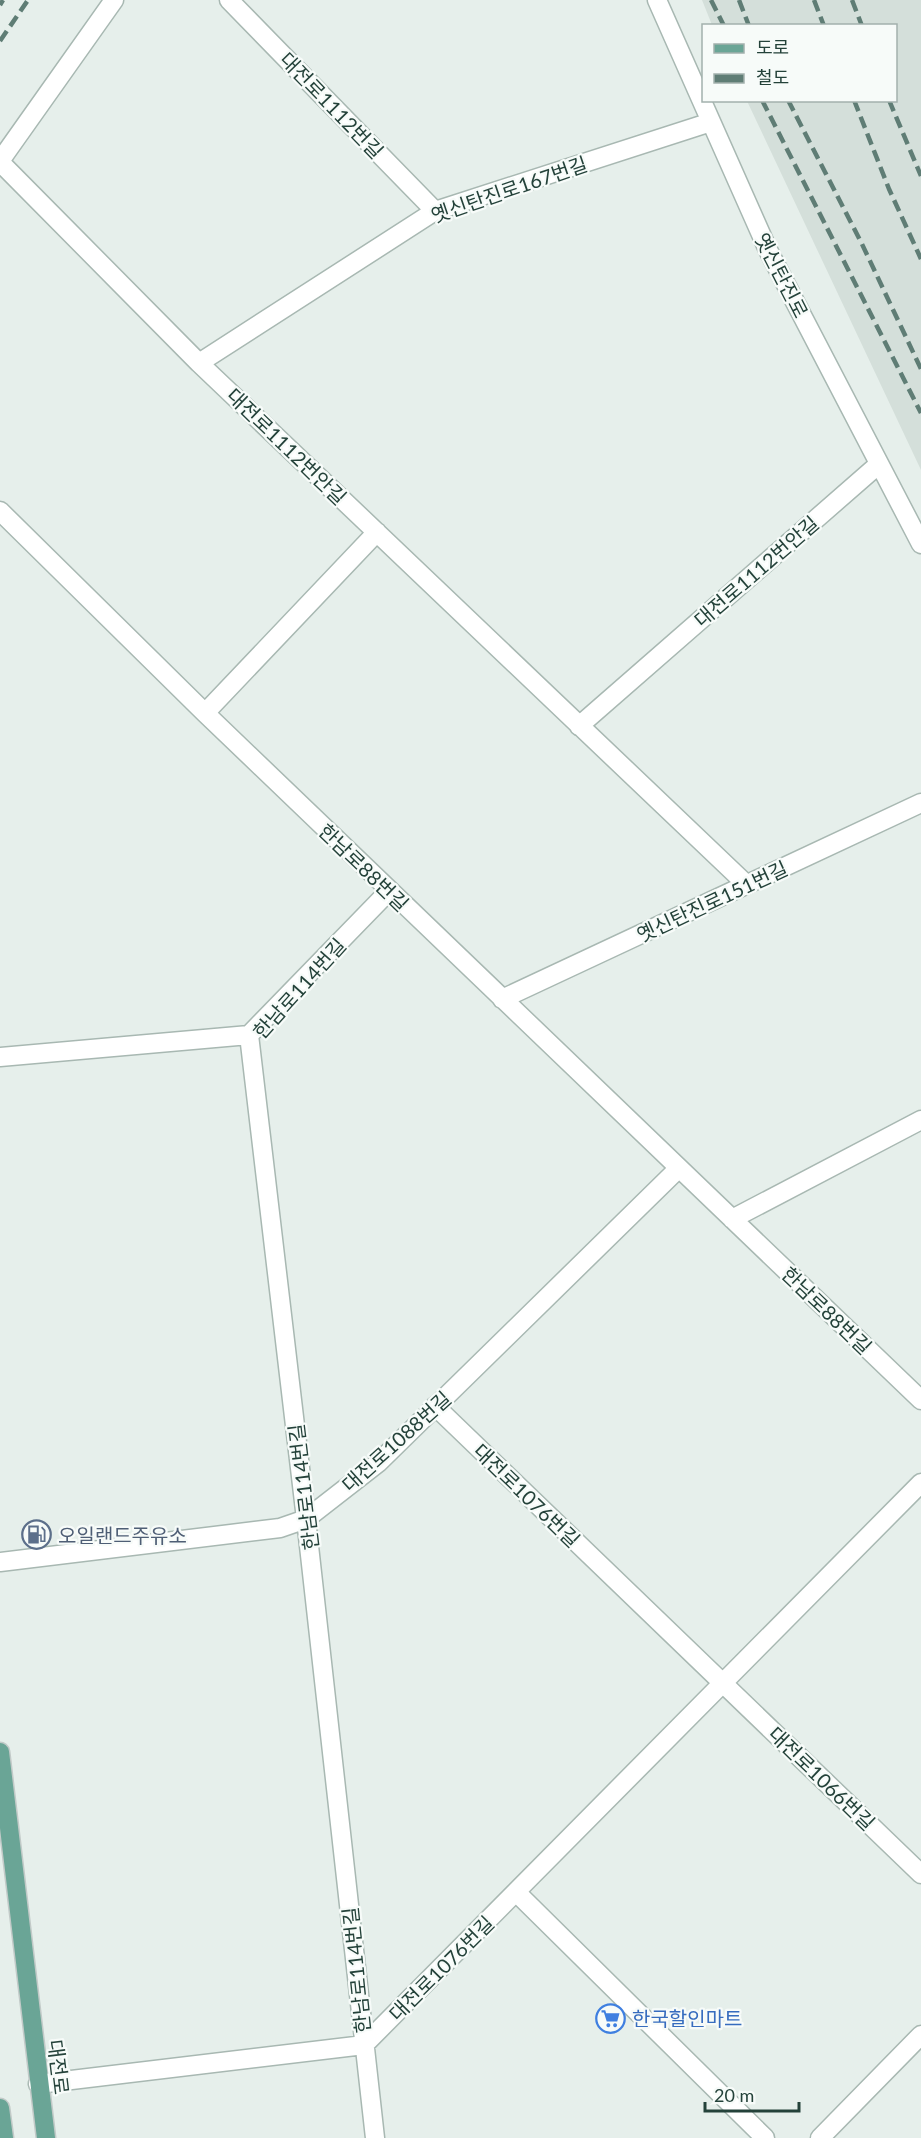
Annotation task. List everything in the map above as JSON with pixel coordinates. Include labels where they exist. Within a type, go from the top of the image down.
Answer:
[{"type":"main road","name":"대전로","points":[[0,1752],[46,2138]]},
{"type":"main road","points":[[0,2108],[4,2138]]},
{"type":"street","points":[[0,161],[114,0]]},
{"type":"street","name":"대전로1112번길","points":[[229,0],[435,211]]},
{"type":"street","name":"옛신탄진로","points":[[657,0],[702,102]]},
{"type":"street","name":"옛신탄진로","points":[[702,102],[768,250],[921,544]]},
{"type":"street","name":"옛신탄진로167번길","points":[[199,363],[435,211],[711,122]]},
{"type":"street","name":"대전로1112번안길","points":[[0,161],[199,363],[746,884]]},
{"type":"street","name":"대전로1112번안길","points":[[579,726],[879,464]]},
{"type":"street","name":"한남로88번길","points":[[0,511],[389,891],[921,1400]]},
{"type":"street","points":[[205,713],[377,532]]},
{"type":"street","name":"옛신탄진로151번길","points":[[502,999],[921,803]]},
{"type":"street","name":"한남로114번길","points":[[375,2138],[249,1035],[389,891]]},
{"type":"street","points":[[0,1057],[249,1035]]},
{"type":"street","points":[[732,1219],[921,1120]]},
{"type":"street","name":"대전로1088번길","points":[[0,1562],[280,1528],[306,1519],[378,1463],[679,1168]]},
{"type":"street","name":"대전로1076번길","points":[[435,1406],[723,1683]]},
{"type":"street","name":"대전로1076번길","points":[[364,2045],[921,1483]]},
{"type":"street","name":"대전로1066번길","points":[[723,1683],[921,1874]]},
{"type":"street","points":[[516,1892],[765,2138]]},
{"type":"street","points":[[820,2138],[921,2035]]},
{"type":"street","points":[[38,2084],[364,2045]]},
{"type":"shaded area","points":[[702,0],[921,0],[921,470],[747,102],[897,102],[897,24],[712,24]]},
{"type":"railway","points":[[0,5],[3,0]]},
{"type":"railway","points":[[0,41],[28,0]]},
{"type":"railway","points":[[711,0],[723,24]]},
{"type":"railway","points":[[739,0],[748,24]]},
{"type":"railway","points":[[814,0],[823,24]]},
{"type":"railway","points":[[852,0],[861,24]]},
{"type":"railway","points":[[763,102],[921,413]]},
{"type":"railway","points":[[789,102],[862,244],[921,369]]},
{"type":"railway","points":[[855,102],[889,189],[921,259]]},
{"type":"railway","points":[[890,102],[921,176]]},
{"type":"place","name":"오일랜드주유소","points":[[37,1535]]},
{"type":"place","name":"한국할인마트","points":[[611,2018]]}]
